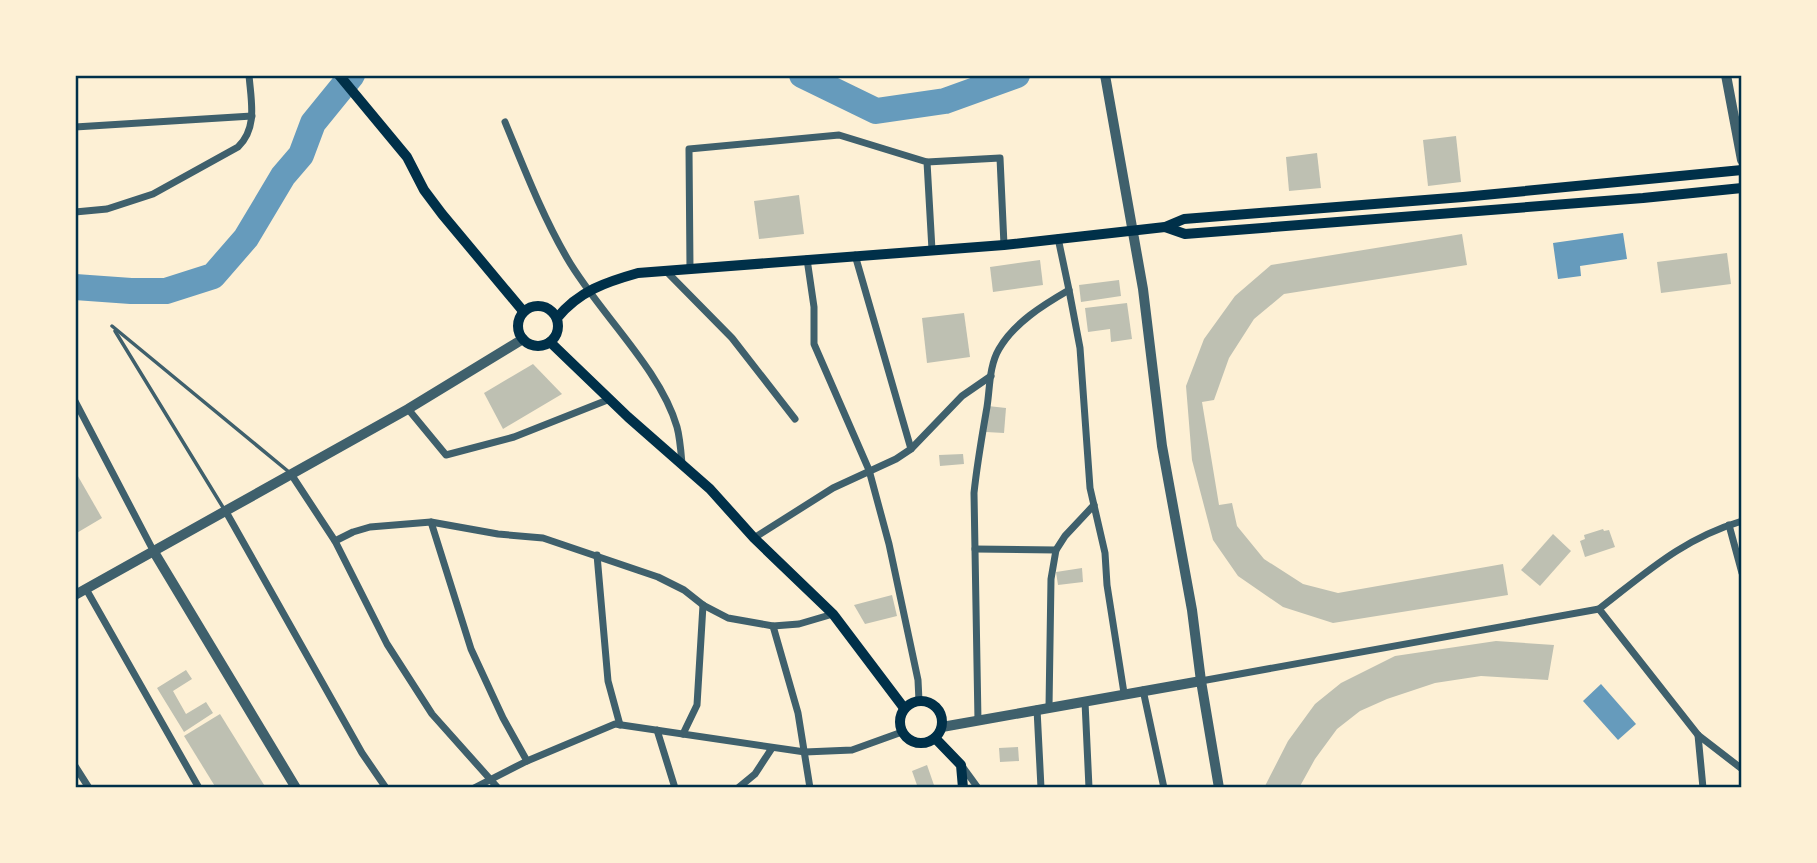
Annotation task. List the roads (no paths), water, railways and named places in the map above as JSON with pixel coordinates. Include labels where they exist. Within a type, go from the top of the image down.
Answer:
[{"type":"main road","points":[[339,75],[407,157],[424,190],[436,206],[523,312]]},
{"type":"main road","points":[[557,318],[569,303],[588,290],[638,273],[1004,245],[1165,227],[1184,219],[1464,197],[1742,170]]},
{"type":"main road","points":[[1165,227],[1185,234],[1742,188]]},
{"type":"main road","points":[[535,305],[548,308],[557,318],[558,331],[550,342],[538,346],[523,339],[518,330],[523,312],[535,305]]},
{"type":"main road","points":[[550,342],[710,488],[754,538],[833,614],[904,708]]},
{"type":"main road","points":[[919,701],[930,703],[939,710],[942,727],[935,738],[917,744],[911,741],[902,732],[899,720],[904,708],[919,701]]},
{"type":"main road","points":[[935,738],[961,765],[963,788]]},
{"type":"street","points":[[75,212],[107,209],[153,194],[238,147],[250,130],[252,116],[249,75]]},
{"type":"street","points":[[1105,75],[1143,289],[1162,446],[1192,610],[1219,788]]},
{"type":"street","points":[[1726,75],[1742,160]]},
{"type":"street","points":[[75,127],[252,116]]},
{"type":"street","points":[[505,122],[566,258],[660,386],[677,427],[682,464]]},
{"type":"street","points":[[690,268],[689,149],[839,135],[927,162],[1000,158],[1004,245]]},
{"type":"street","points":[[927,162],[932,250]]},
{"type":"street","points":[[1058,238],[1080,348],[1094,505],[1105,554],[1107,585],[1124,693]]},
{"type":"street","points":[[855,255],[911,449]]},
{"type":"street","points":[[807,259],[814,307],[814,344],[869,470],[889,544],[918,680],[919,701]]},
{"type":"street","points":[[665,270],[732,338],[795,419]]},
{"type":"street","points":[[978,721],[975,549],[977,460],[990,376],[998,351],[1011,333],[1022,322],[1069,290]]},
{"type":"street","points":[[75,595],[408,409],[523,339]]},
{"type":"street","points":[[754,538],[810,502],[911,449],[962,396],[990,376]]},
{"type":"street","points":[[408,409],[446,455],[514,437],[610,399]]},
{"type":"street","points":[[75,401],[154,552],[296,788]]},
{"type":"street","points":[[291,474],[335,541],[387,644],[432,714],[498,788]]},
{"type":"street","points":[[1049,707],[1051,579],[1056,550],[1065,536],[1094,505]]},
{"type":"street","points":[[225,510],[362,753],[386,788]]},
{"type":"street","points":[[942,727],[1599,608],[1656,563],[1694,539],[1742,521]]},
{"type":"street","points":[[335,541],[370,527],[431,522],[498,534],[543,538],[658,577],[684,590],[703,605],[727,618],[773,626],[799,624],[833,614]]},
{"type":"street","points":[[431,522],[471,649],[503,718],[527,761]]},
{"type":"street","points":[[1729,525],[1742,573]]},
{"type":"street","points":[[975,549],[1056,550]]},
{"type":"street","points":[[597,555],[608,681],[620,725]]},
{"type":"street","points":[[86,589],[199,788]]},
{"type":"street","points":[[683,734],[696,705],[703,605]]},
{"type":"street","points":[[1599,608],[1698,735],[1742,769]]},
{"type":"street","points":[[773,626],[798,713],[810,788]]},
{"type":"street","points":[[1143,690],[1164,788]]},
{"type":"street","points":[[1085,702],[1088,788]]},
{"type":"street","points":[[1037,709],[1041,788]]},
{"type":"street","points":[[474,788],[527,761],[615,724],[805,752],[852,750],[902,732]]},
{"type":"street","points":[[657,730],[675,788]]},
{"type":"street","points":[[1698,735],[1703,788]]},
{"type":"street","points":[[738,788],[755,774],[772,748]]},
{"type":"street","points":[[75,765],[89,788]]},
{"type":"street","points":[[961,765],[978,788]]},
{"type":"lane","points":[[225,510],[112,326],[291,474]]},
{"type":"water","points":[[1623,233],[1627,259],[1580,266],[1581,276],[1558,279],[1553,243]]},
{"type":"water","points":[[1601,684],[1636,724],[1618,740],[1583,701]]},
{"type":"waterway","points":[[75,287],[166,291],[213,276],[246,238],[283,176],[301,155],[313,123],[352,75]]},
{"type":"waterway","points":[[802,75],[876,111],[945,101],[1017,75]]}]
